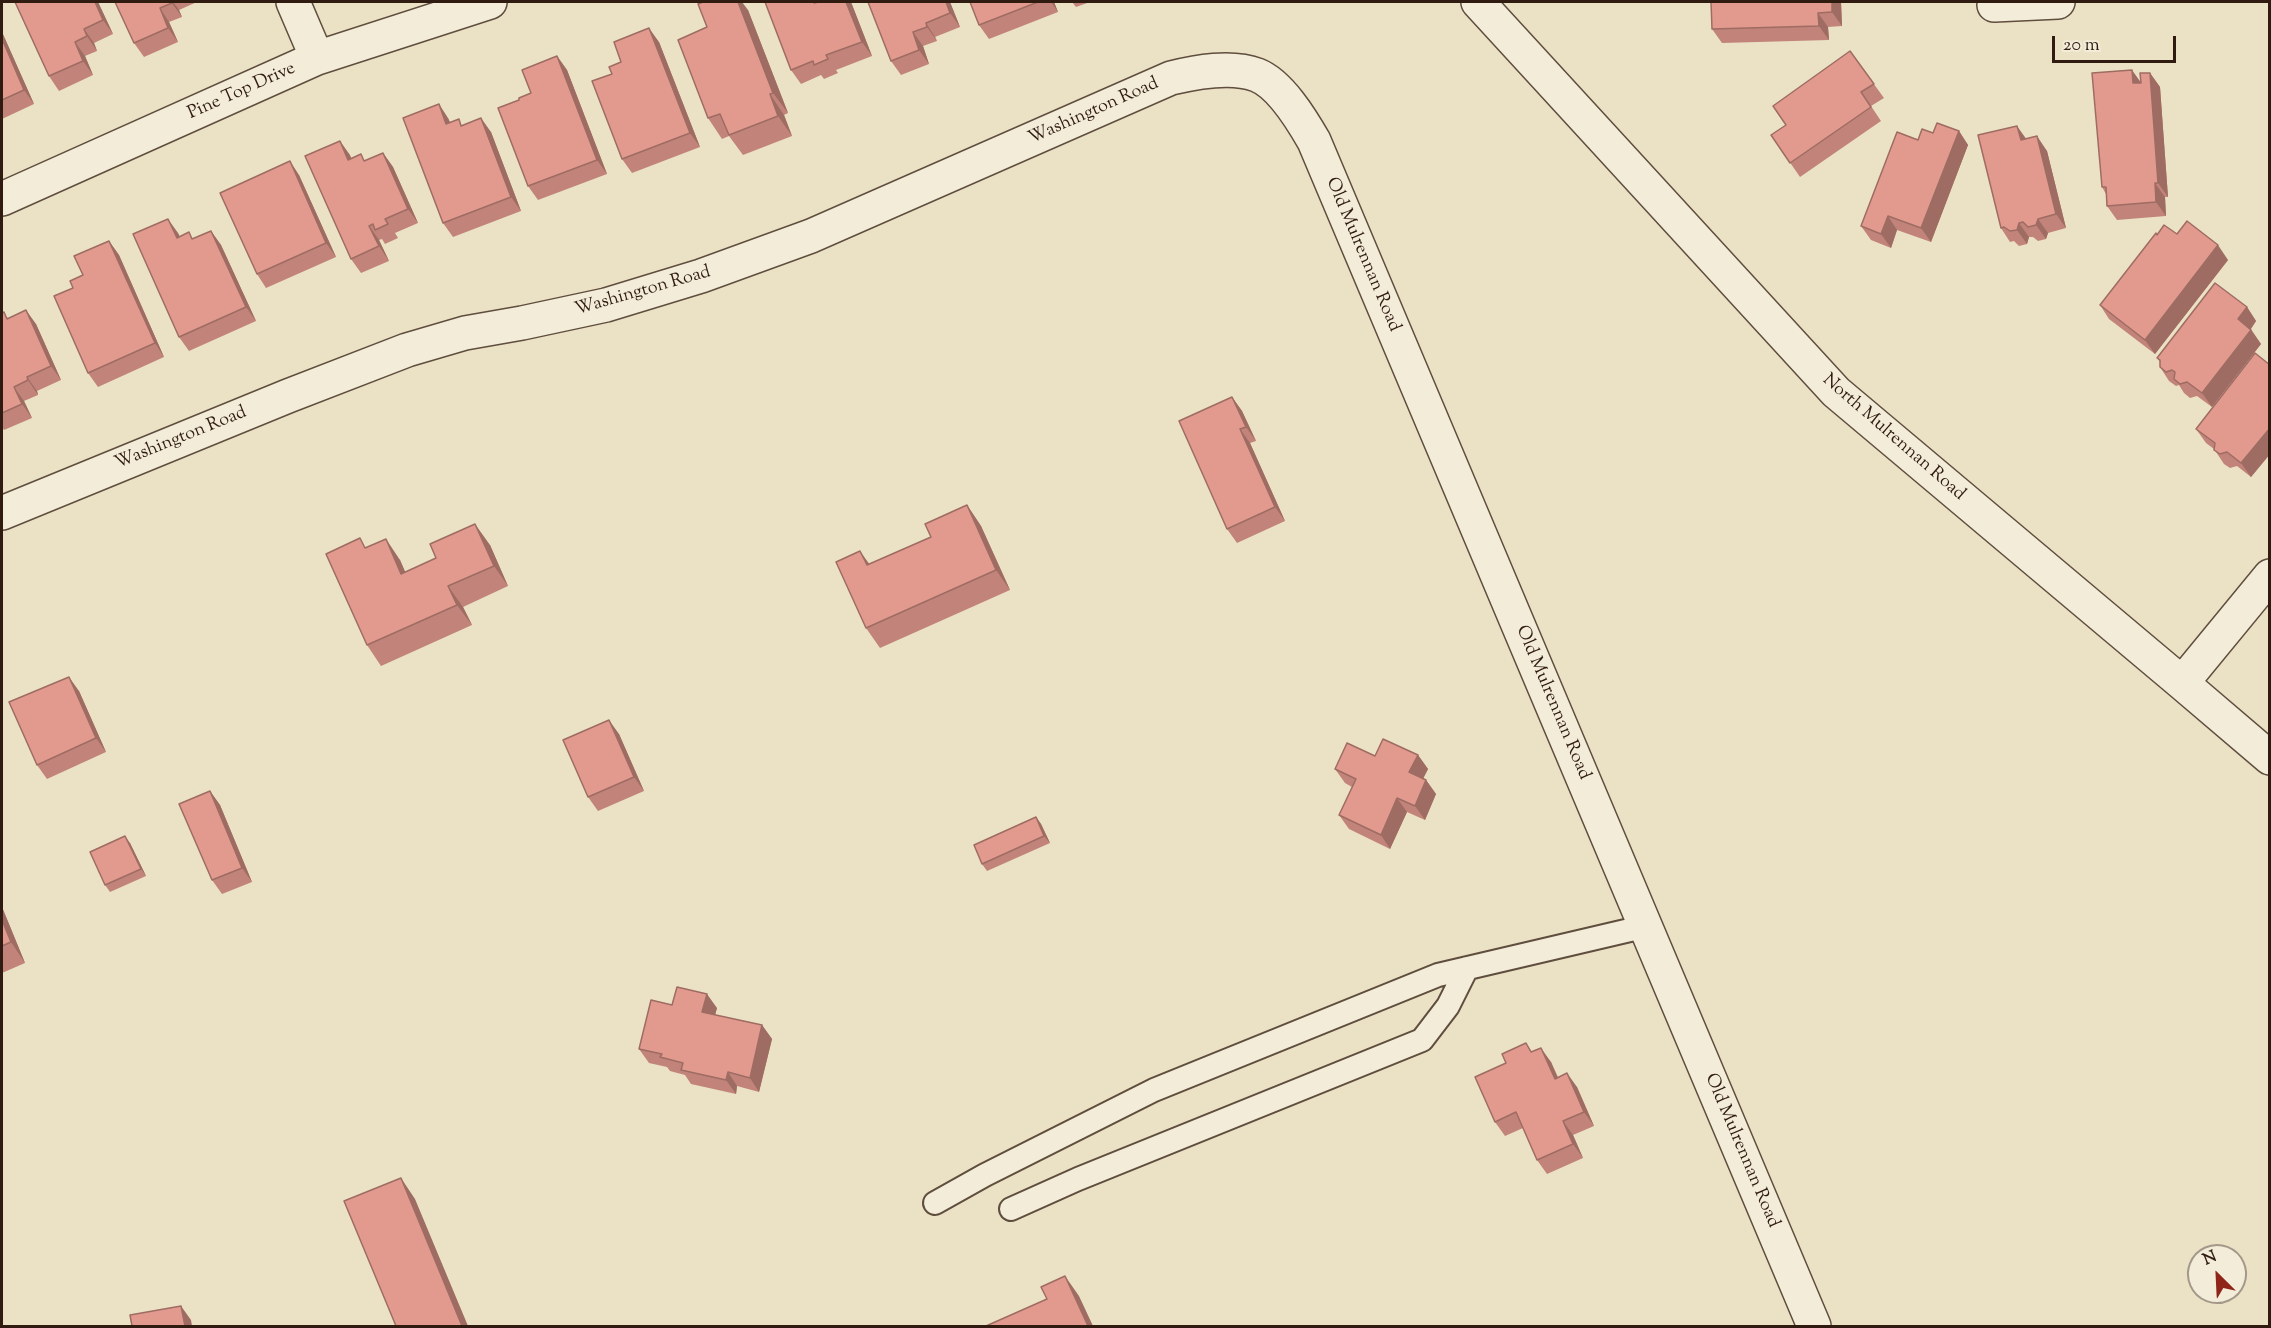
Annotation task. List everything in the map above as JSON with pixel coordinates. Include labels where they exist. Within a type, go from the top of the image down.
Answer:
[{"type":"street","points":[[293,2],[317,58]]},
{"type":"street","name":"Pine Top Drive","points":[[2,199],[317,58],[490,2]]},
{"type":"street","name":"North Mulrennan Road","points":[[1478,2],[1836,392],[2182,682],[2270,759]]},
{"type":"street","points":[[1994,5],[2058,2]]},
{"type":"street","name":"Washington Road","points":[[2,513],[407,350],[465,333],[606,305],[701,276],[811,236],[1171,78],[1203,71],[1233,71],[1258,75],[1275,88]]},
{"type":"street","name":"Old Mulrennan Road","points":[[1275,88],[1295,109],[1314,141],[1814,1326]]},
{"type":"street","points":[[2182,682],[2270,576]]},
{"type":"lane","points":[[935,1203],[985,1175],[1154,1090],[1438,975],[1647,926]]},
{"type":"lane","points":[[1011,1209],[1089,1174],[1422,1040],[1448,1006],[1467,968]]},
{"type":"building","points":[[15,2],[95,2],[103,20],[84,29],[87,36],[75,42],[83,61],[49,76]]},
{"type":"building","points":[[115,2],[171,2],[160,8],[168,28],[134,43]]},
{"type":"building","points":[[738,2],[773,93],[770,94],[778,116],[729,135],[720,114],[708,118],[678,40],[707,27],[698,4]]},
{"type":"building","points":[[765,2],[846,2],[862,42],[826,55],[828,59],[814,65],[813,61],[791,70]]},
{"type":"building","points":[[868,2],[946,2],[950,13],[926,23],[927,27],[913,32],[919,50],[891,61]]},
{"type":"building","points":[[970,2],[1038,2],[979,25]]},
{"type":"building","points":[[1711,2],[1832,2],[1832,12],[1818,13],[1819,26],[1712,29]]},
{"type":"building","points":[[649,28],[690,133],[622,159],[592,81],[612,74],[609,67],[621,62],[614,42]]},
{"type":"building","points":[[2,39],[24,90],[2,100]]},
{"type":"building","points":[[1850,51],[1874,84],[1861,92],[1871,107],[1790,163],[1771,135],[1786,125],[1773,106]]},
{"type":"building","points":[[557,56],[597,160],[528,186],[498,108],[531,93],[522,70]]},
{"type":"building","points":[[2132,70],[2133,83],[2141,83],[2140,73],[2150,73],[2158,183],[2155,183],[2156,202],[2107,206],[2106,187],[2102,187],[2092,73]]},
{"type":"building","points":[[439,104],[446,124],[459,119],[461,126],[481,118],[511,197],[443,223],[403,118]]},
{"type":"building","points":[[1937,123],[1959,131],[1921,228],[1888,216],[1881,234],[1861,226],[1897,132],[1918,140],[1922,129],[1933,133]]},
{"type":"building","points":[[2017,126],[2021,140],[2037,136],[2056,214],[2038,219],[2036,225],[2028,227],[2023,222],[2019,223],[2017,230],[2010,231],[2004,227],[2001,228],[1978,135]]},
{"type":"building","points":[[340,141],[348,160],[361,154],[364,161],[383,153],[408,209],[385,219],[388,224],[375,230],[373,224],[369,226],[379,246],[351,259],[305,156]]},
{"type":"building","points":[[290,161],[326,243],[257,274],[220,193]]},
{"type":"building","points":[[168,219],[177,238],[189,232],[192,239],[211,231],[246,307],[179,337],[133,234]]},
{"type":"building","points":[[2187,221],[2218,245],[2145,340],[2100,305],[2164,225],[2177,234]]},
{"type":"building","points":[[109,241],[155,343],[88,373],[54,296],[73,288],[70,281],[83,275],[74,256]]},
{"type":"building","points":[[2215,283],[2247,307],[2238,319],[2251,330],[2202,393],[2187,382],[2180,384],[2174,379],[2175,372],[2172,370],[2166,372],[2160,367],[2160,360],[2157,358]]},
{"type":"building","points":[[26,310],[51,366],[27,377],[28,380],[14,387],[22,404],[2,413],[2,313],[4,312],[7,319]]},
{"type":"building","points":[[2255,353],[2270,365],[2270,428],[2241,463],[2227,452],[2220,454],[2214,450],[2215,443],[2196,429]]},
{"type":"building","points":[[1232,397],[1246,427],[1240,429],[1275,507],[1227,529],[1179,421]]},
{"type":"building","points":[[967,505],[996,570],[866,628],[836,562],[860,551],[867,565],[931,537],[925,524]]},
{"type":"building","points":[[475,524],[494,566],[448,586],[457,605],[367,645],[326,554],[360,538],[365,548],[386,539],[401,574],[436,558],[430,544]]},
{"type":"building","points":[[69,677],[96,738],[37,765],[9,702]]},
{"type":"building","points":[[609,720],[634,777],[588,797],[563,740]]},
{"type":"building","points":[[1383,739],[1418,755],[1409,772],[1426,780],[1415,806],[1397,798],[1381,835],[1339,815],[1356,779],[1335,769],[1347,743],[1375,756]]},
{"type":"building","points":[[210,791],[242,868],[212,880],[179,804]]},
{"type":"building","points":[[1036,817],[1044,836],[982,864],[974,845]]},
{"type":"building","points":[[125,836],[141,869],[105,885],[90,852]]},
{"type":"building","points":[[2,920],[11,942],[2,946]]},
{"type":"building","points":[[677,987],[707,994],[702,1012],[762,1025],[750,1078],[728,1072],[726,1080],[681,1070],[683,1063],[660,1057],[662,1054],[639,1049],[651,1000],[672,1005]]},
{"type":"building","points":[[1526,1043],[1531,1052],[1541,1048],[1555,1079],[1567,1073],[1584,1112],[1563,1121],[1573,1144],[1537,1160],[1516,1112],[1495,1122],[1475,1077],[1506,1063],[1502,1054]]},
{"type":"building","points":[[401,1178],[462,1326],[396,1326],[344,1201]]},
{"type":"building","points":[[1065,1276],[1088,1326],[986,1326],[1047,1299],[1041,1287]]},
{"type":"building","points":[[181,1306],[185,1326],[132,1326],[130,1315]]}]
